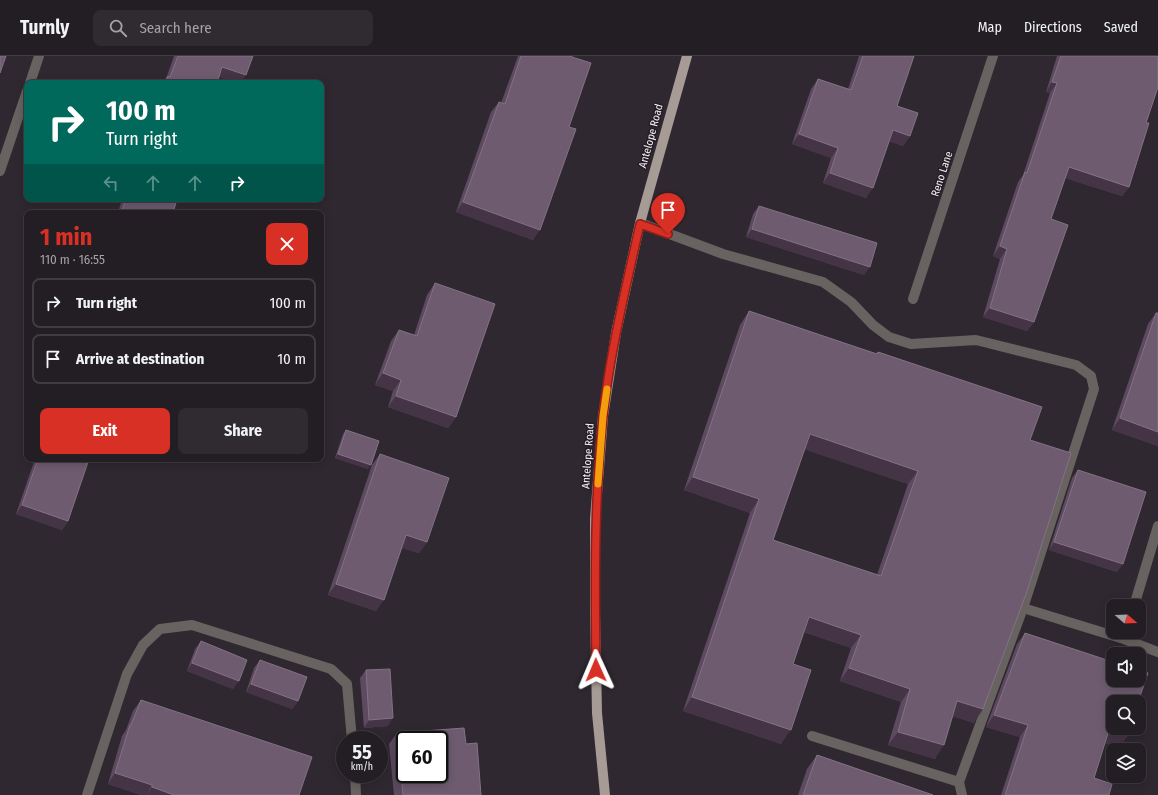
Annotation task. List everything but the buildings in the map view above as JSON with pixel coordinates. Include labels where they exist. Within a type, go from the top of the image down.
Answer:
[{"type":"main road","name":"Antelope Road","points":[[605,795],[596,713],[595,519],[603,416],[616,333],[640,224],[687,56]]},
{"type":"street","points":[[31,80],[39,56]]},
{"type":"street","name":"Reno Lane","points":[[914,299],[993,56]]},
{"type":"street","points":[[0,171],[24,100]]},
{"type":"street","points":[[640,224],[723,254],[823,282],[851,302],[873,325],[889,337],[911,344],[976,340],[1076,365],[1091,376],[1094,389],[1023,608],[959,782],[962,795]]},
{"type":"street","points":[[1136,599],[1158,526]]},
{"type":"street","points":[[1023,608],[1106,630]]},
{"type":"street","points":[[87,795],[127,674],[143,645],[160,629],[192,625],[331,669],[347,684],[351,731]]},
{"type":"street","points":[[1133,639],[1158,652]]},
{"type":"street","points":[[812,736],[959,782]]},
{"type":"street","points":[[355,783],[356,795]]},
{"type":"slow traffic","points":[[598,484],[603,416],[607,389]]},
{"type":"route","points":[[596,670],[595,519],[603,416],[616,333],[640,224],[668,234]]}]
